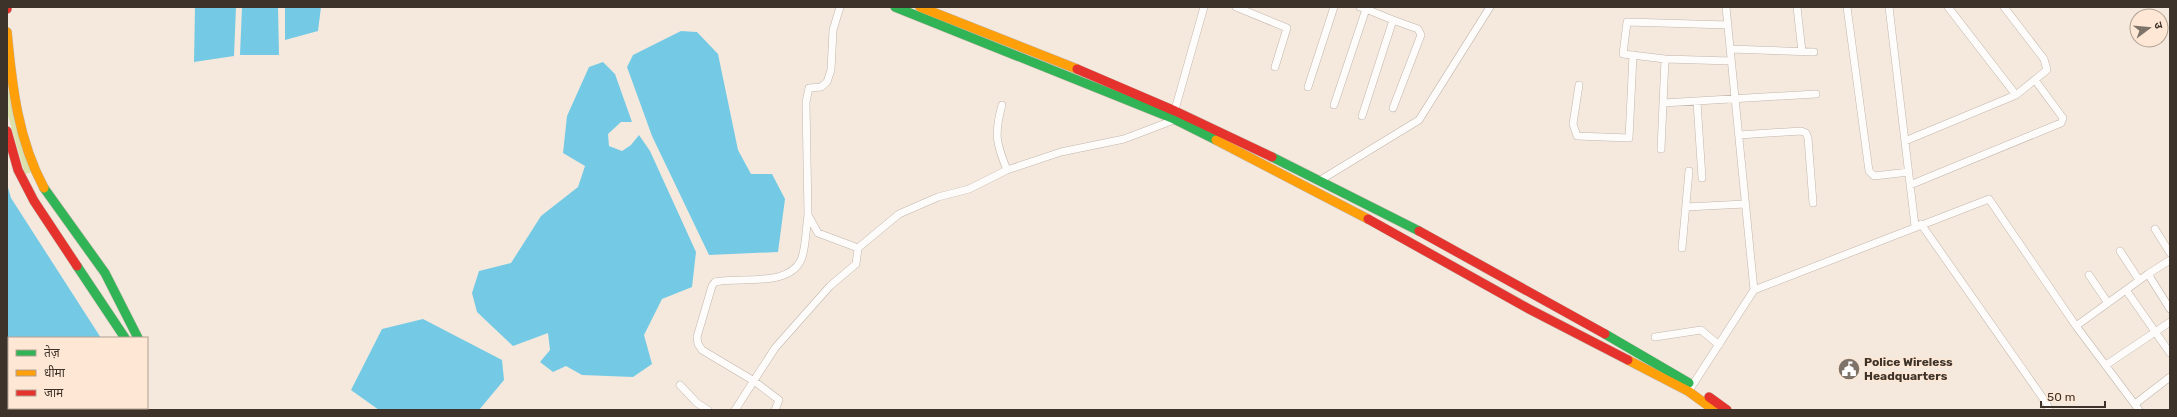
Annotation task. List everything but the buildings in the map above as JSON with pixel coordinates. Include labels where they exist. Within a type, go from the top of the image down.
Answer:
[{"type":"main road","points":[[895,7],[1174,116],[1380,225],[1529,309],[1690,388],[1714,410]]},
{"type":"main road","points":[[920,7],[1073,67],[1174,116],[1319,181],[1417,230],[1593,326],[1727,410]]},
{"type":"main road","points":[[7,32],[11,77],[23,136],[38,179],[57,211],[105,273],[137,337]]},
{"type":"main road","points":[[7,131],[18,170],[34,201],[124,337]]},
{"type":"street","points":[[775,410],[779,400],[754,381],[702,350],[698,344],[697,337],[712,286],[719,281],[772,278],[790,271],[801,260],[808,215],[806,102],[809,88],[821,87],[827,82],[831,70],[833,30],[840,7]]},
{"type":"street","points":[[735,410],[775,348],[830,286],[856,264],[858,248],[899,214],[938,197],[969,189],[1007,170],[1061,152],[1124,138],[1174,116],[1204,7]]},
{"type":"street","points":[[1236,7],[1287,28],[1275,67]]},
{"type":"street","points":[[1308,87],[1334,7]]},
{"type":"street","points":[[1319,181],[1419,120],[1490,7]]},
{"type":"street","points":[[1726,7],[1754,290]]},
{"type":"street","points":[[1797,7],[1802,52]]},
{"type":"street","points":[[1847,7],[1869,171],[1874,176],[1909,172]]},
{"type":"street","points":[[1889,7],[1910,185],[1918,225],[2050,410]]},
{"type":"street","points":[[1948,7],[2016,95]]},
{"type":"street","points":[[1905,141],[2016,95],[2047,70],[2044,59],[2004,7]]},
{"type":"street","points":[[1334,106],[1363,8],[1418,29],[1421,35],[1393,108]]},
{"type":"street","points":[[1362,116],[1393,20]]},
{"type":"street","points":[[1728,25],[1627,22],[1623,54],[1665,59],[1731,61]]},
{"type":"street","points":[[1730,49],[1814,52]]},
{"type":"street","points":[[1579,85],[1573,124],[1577,136],[1629,138],[1633,55]]},
{"type":"street","points":[[1661,149],[1665,59]]},
{"type":"street","points":[[1910,185],[2061,123],[2063,118],[2035,80]]},
{"type":"street","points":[[1663,104],[1816,94]]},
{"type":"street","points":[[1697,102],[1702,178]]},
{"type":"street","points":[[1002,105],[997,122],[997,145],[1007,170]]},
{"type":"street","points":[[1739,135],[1802,131],[1806,133],[1808,138],[1813,203]]},
{"type":"street","points":[[1682,248],[1689,171]]},
{"type":"street","points":[[1690,388],[1754,290],[1990,198],[2076,326],[2137,407],[2170,377]]},
{"type":"street","points":[[1686,207],[1746,204]]},
{"type":"street","points":[[808,215],[818,233],[858,248]]},
{"type":"street","points":[[2155,229],[2170,253]]},
{"type":"street","points":[[2120,251],[2139,280]]},
{"type":"street","points":[[2076,326],[2139,280],[2170,260]]},
{"type":"street","points":[[2089,274],[2108,303]]},
{"type":"street","points":[[2148,274],[2170,309]]},
{"type":"street","points":[[2126,290],[2170,353]]},
{"type":"street","points":[[2106,365],[2170,322]]},
{"type":"street","points":[[1655,337],[1701,330],[1718,344]]},
{"type":"street","points":[[680,385],[697,403],[708,410]]},
{"type":"green space","points":[[7,85],[25,157],[32,172],[25,174],[7,112]]},
{"type":"water","points":[[195,7],[236,7],[234,56],[194,62]]},
{"type":"water","points":[[242,7],[278,7],[279,55],[240,55]]},
{"type":"water","points":[[285,7],[321,7],[318,31],[285,40]]},
{"type":"water","points":[[681,31],[697,32],[718,54],[738,150],[751,174],[772,174],[785,199],[778,252],[709,255],[652,136],[627,67],[633,55]]},
{"type":"water","points":[[603,62],[615,74],[632,122],[621,122],[608,134],[609,146],[622,151],[631,145],[639,135],[650,151],[696,252],[692,287],[662,299],[644,335],[652,364],[633,377],[582,375],[566,366],[553,372],[540,362],[550,350],[548,333],[513,346],[477,312],[472,293],[479,271],[511,263],[541,216],[578,187],[585,166],[563,153],[567,116],[589,67]]},
{"type":"water","points":[[7,184],[11,198],[100,337],[8,337],[8,409],[115,410],[7,410]]},
{"type":"water","points":[[423,319],[502,360],[504,380],[479,410],[379,410],[351,390],[382,329]]},
{"type":"traffic: fast","points":[[895,7],[1172,118],[1216,140]]},
{"type":"traffic: fast","points":[[1272,157],[1419,231]]},
{"type":"traffic: fast","points":[[44,188],[105,273],[137,337]]},
{"type":"traffic: fast","points":[[77,266],[124,337]]},
{"type":"traffic: fast","points":[[1605,334],[1689,383]]},
{"type":"traffic: slow","points":[[920,7],[1077,69]]},
{"type":"traffic: slow","points":[[7,32],[11,72],[22,132],[35,170],[44,188]]},
{"type":"traffic: slow","points":[[1216,140],[1368,219]]},
{"type":"traffic: slow","points":[[1628,360],[1688,391],[1714,410]]},
{"type":"traffic: jam","points":[[1077,69],[1175,111],[1272,157]]},
{"type":"traffic: jam","points":[[7,131],[18,170],[34,201],[77,266]]},
{"type":"traffic: jam","points":[[1368,219],[1529,309],[1628,360]]},
{"type":"traffic: jam","points":[[1419,231],[1605,334]]},
{"type":"traffic: jam","points":[[1709,397],[1727,410]]},
{"type":"place","name":"Police Wireless Headquarters","points":[[1849,369]]}]
